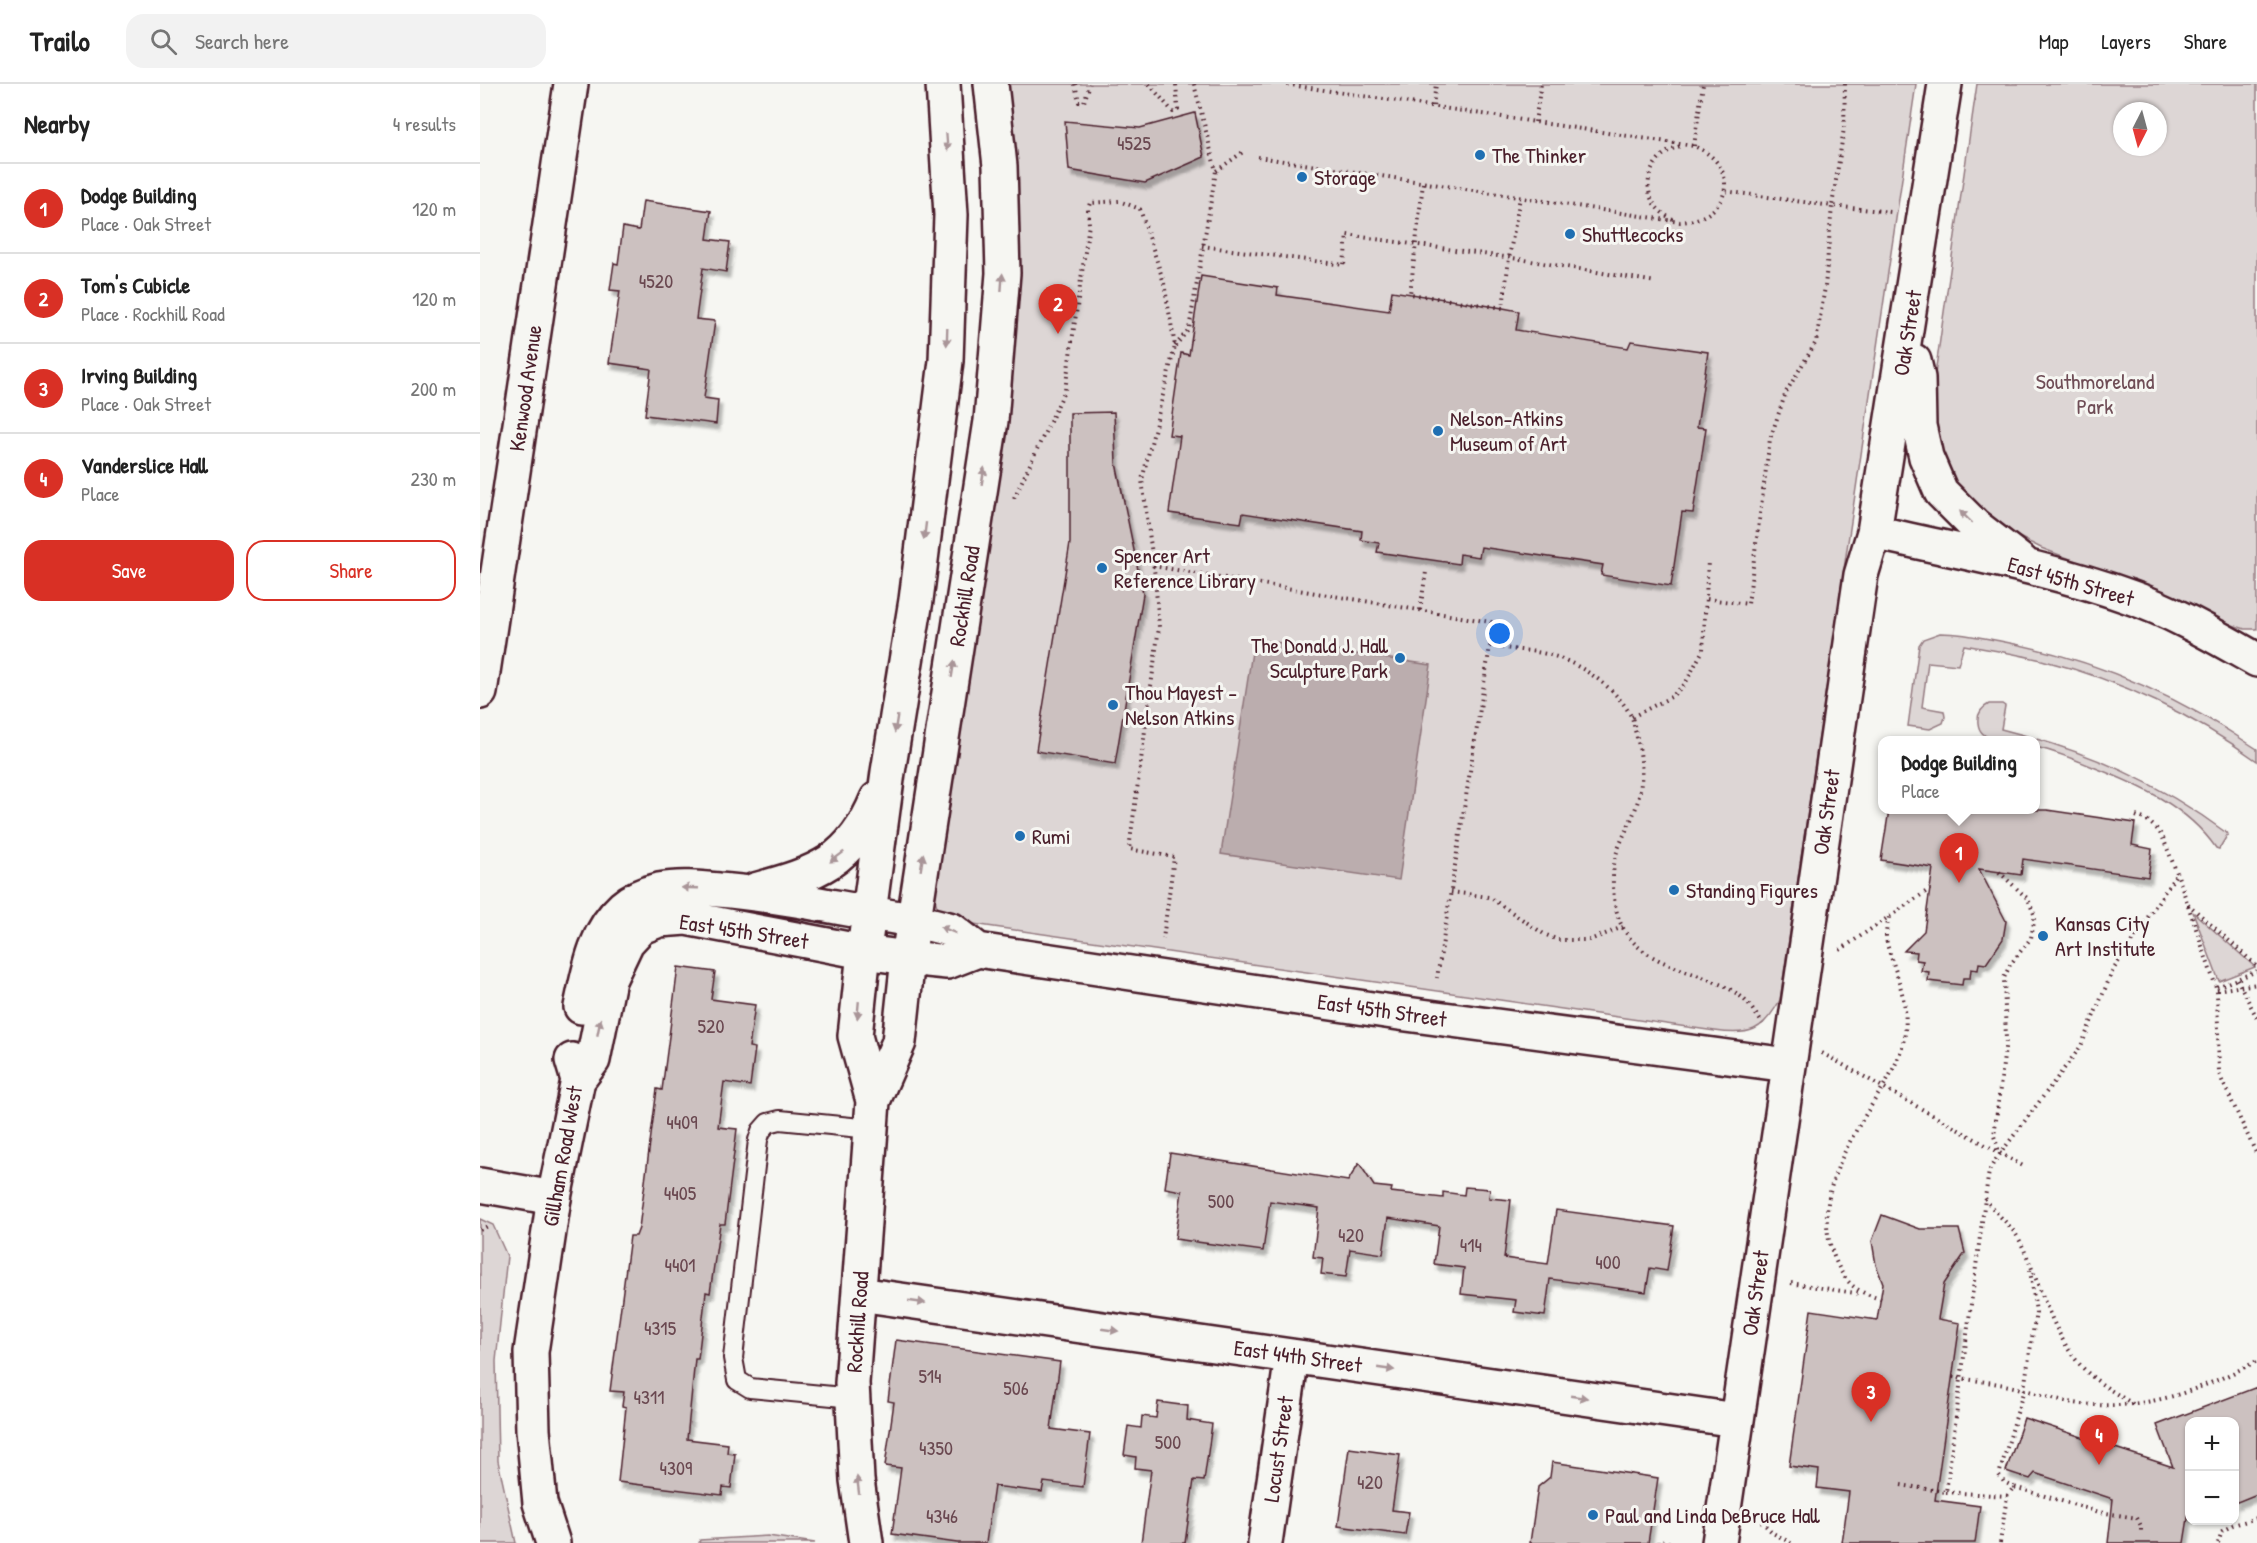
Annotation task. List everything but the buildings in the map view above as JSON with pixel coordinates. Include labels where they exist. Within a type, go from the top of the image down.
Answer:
[{"type":"street","name":"Kenwood Avenue","points":[[480,692],[570,84]]},
{"type":"street","name":"Rockhill Road","points":[[872,1115],[855,1036],[868,913],[916,600],[946,362],[951,215],[943,84]]},
{"type":"street","name":"Rockhill Road","points":[[866,1543],[857,1480],[853,1398],[872,1115],[899,1042],[908,958],[991,422],[1003,273],[1000,166],[991,84]]},
{"type":"street","name":"Oak Street","points":[[1719,1543],[1782,1043],[1861,575],[1874,532],[1946,84]]},
{"type":"street","points":[[1907,334],[1918,378],[1919,426],[1926,457],[1941,492],[1974,525],[2028,567]]},
{"type":"street","name":"East 45th Street","points":[[1874,532],[2028,567],[2131,597],[2209,633],[2257,660]]},
{"type":"street","points":[[748,892],[806,875],[828,864],[848,849],[870,816],[888,772]]},
{"type":"street","name":"Gillham Road West","points":[[553,1543],[540,1503],[533,1430],[531,1352],[554,1198],[578,1080],[571,1057],[594,950],[605,928],[622,908],[639,896],[660,890],[686,887],[748,892]]},
{"type":"street","name":"East 45th Street","points":[[748,892],[914,920],[952,930],[978,950],[1399,1013],[1782,1043]]},
{"type":"street","name":"East 45th Street","points":[[578,1080],[593,1060],[609,980],[627,942],[641,927],[659,920],[686,918],[864,952],[947,962],[978,950]]},
{"type":"street","points":[[480,1185],[554,1198]]},
{"type":"street","name":"East 44th Street","points":[[859,1294],[1736,1420]]},
{"type":"street","name":"Locust Street","points":[[1265,1543],[1292,1356]]},
{"type":"lane","points":[[853,1398],[750,1388],[737,1380],[733,1358],[751,1195],[761,1131],[768,1123],[780,1120],[872,1115]]},
{"type":"path","points":[[1075,84],[1079,102],[1084,102],[1090,84]]},
{"type":"path","points":[[1149,84],[1173,112],[1178,110],[1176,84]]},
{"type":"path","points":[[1175,346],[1190,329],[1216,171],[1194,84]]},
{"type":"path","points":[[1258,157],[1680,222],[1696,221],[1709,215],[1719,204],[1724,191],[1725,177],[1718,162],[1708,152],[1694,146],[1284,84]]},
{"type":"path","points":[[1432,106],[1436,84]]},
{"type":"path","points":[[1535,122],[1540,84]]},
{"type":"path","points":[[1694,146],[1703,84]]},
{"type":"path","points":[[1707,599],[1748,604],[1770,439],[1786,392],[1816,342],[1844,128],[1845,84]]},
{"type":"path","points":[[1680,222],[1665,216],[1655,205],[1649,191],[1649,176],[1654,162],[1667,151],[1680,146],[1694,146]]},
{"type":"path","points":[[1216,171],[1243,152]]},
{"type":"path","points":[[1423,183],[1410,294],[1503,308],[1520,197]]},
{"type":"path","points":[[1724,191],[1891,212]]},
{"type":"path","points":[[1014,498],[1065,390],[1090,203],[1119,201],[1140,209],[1164,283],[1175,346],[1142,480],[1159,627],[1129,849],[1173,857],[1163,939]]},
{"type":"path","points":[[1202,246],[1344,265],[1347,235],[1656,282]]},
{"type":"path","points":[[1632,717],[1671,696],[1685,684],[1703,650],[1708,561]]},
{"type":"path","points":[[1153,566],[1491,622],[1490,646],[1437,978]]},
{"type":"path","points":[[1420,610],[1426,572]]},
{"type":"path","points":[[1490,646],[1556,657],[1582,668],[1600,681],[1632,717],[1642,769],[1641,789],[1635,810],[1617,852],[1613,869],[1615,902],[1623,927],[1638,944],[1658,960],[1709,979],[1738,994],[1782,1043],[1883,1087],[2023,1166]]},
{"type":"path","points":[[2136,816],[2148,820],[2158,830],[2177,873],[2217,988],[2219,1074],[2257,1155]]},
{"type":"path","points":[[1999,872],[2028,899],[2034,914],[2031,938],[2010,965],[2004,978],[2006,1040],[1994,1136],[2001,1154]]},
{"type":"path","points":[[1946,1492],[1989,1172],[2081,1046],[2113,970],[2177,873]]},
{"type":"path","points":[[1840,950],[1930,889]]},
{"type":"path","points":[[1450,892],[1489,897],[1544,934],[1558,939],[1590,940],[1623,927]]},
{"type":"path","points":[[2188,904],[2257,966]]},
{"type":"path","points":[[1862,1294],[1840,1271],[1831,1250],[1826,1212],[1835,1173],[1855,1131],[1900,1055],[1905,1030],[1905,1010],[1886,935],[1889,917]]},
{"type":"path","points":[[2217,988],[2257,971]]},
{"type":"path","points":[[2237,979],[2257,1018]]},
{"type":"path","points":[[2217,988],[2257,984]]},
{"type":"path","points":[[1985,1198],[1993,1211],[2008,1224],[2019,1239],[2064,1342],[2077,1362],[2103,1385],[2133,1404]]},
{"type":"path","points":[[480,1230],[490,1225]]},
{"type":"path","points":[[2029,1263],[2036,1312],[2024,1389],[1999,1475],[2004,1482],[2014,1487],[2099,1512],[2137,1518],[2141,1526],[2141,1533]]},
{"type":"path","points":[[1791,1283],[1881,1299]]},
{"type":"path","points":[[1953,1377],[2024,1389],[2081,1404],[2133,1404],[2193,1392],[2257,1361]]},
{"type":"path","points":[[1901,1485],[1946,1492],[2007,1496]]},
{"type":"path","points":[[2000,1543],[2007,1496],[2014,1487]]},
{"type":"path","points":[[1757,1517],[1773,1533],[1791,1543]]},
{"type":"path","points":[[2218,1543],[2222,1531],[2257,1518]]},
{"type":"path","points":[[1658,1543],[1658,1541],[1674,1543]]},
{"type":"green space","name":"The Donald J. Hall Sculpture Park","points":[[1007,84],[1916,84],[1780,1000],[1768,1019],[1761,1025],[1746,1032],[1715,1031],[953,921],[940,912],[935,897],[1004,420]]},
{"type":"green space","name":"Southmoreland Park","points":[[1977,84],[2257,84],[2257,629],[2245,629],[2223,622],[2129,581],[2041,548],[1984,519],[1958,498],[1931,427],[1933,388]]},
{"type":"green space","points":[[1940,633],[2034,648],[2134,682],[2197,712],[2257,749],[2257,761],[2208,729],[2129,689],[2045,661],[1964,645],[1958,665],[1928,662],[1922,707],[1944,711],[1943,723],[1930,729],[1908,726],[1919,645],[1923,639]]},
{"type":"green space","points":[[1989,704],[2002,704],[2005,706],[2001,729],[2026,736],[1986,736],[1980,731],[1978,723],[1982,709]]},
{"type":"green space","points":[[2040,740],[2092,758],[2148,783],[2175,798],[2228,834],[2219,849],[2216,848],[2191,820],[2161,798],[2128,781],[2040,748]]},
{"type":"green space","points":[[2193,912],[2255,967],[2219,981]]},
{"type":"green space","points":[[480,1219],[493,1225],[507,1256],[496,1361],[498,1461],[516,1543],[480,1543]]},
{"type":"green space","points":[[768,1536],[815,1543],[699,1543],[700,1540]]},
{"type":"shaded area","points":[[1254,639],[1431,665],[1399,880],[1221,854]]},
{"type":"place","name":"The Thinker","points":[[1480,155]]},
{"type":"place","name":"Storage","points":[[1302,177]]},
{"type":"place","name":"Shuttlecocks","points":[[1570,234]]},
{"type":"place","name":"Tom's Cubicle","points":[[1058,334]]},
{"type":"place","name":"Nelson-Atkins Museum of Art","points":[[1438,431]]},
{"type":"place","name":"Spencer Art Reference Library","points":[[1102,568]]},
{"type":"place","name":"The Donald J. Hall Sculpture Park","points":[[1400,658]]},
{"type":"place","name":"Thou Mayest - Nelson Atkins","points":[[1113,705]]},
{"type":"place","name":"Rumi","points":[[1020,836]]},
{"type":"place","name":"Dodge Building","points":[[1959,883]]},
{"type":"place","name":"Standing Figures","points":[[1674,890]]},
{"type":"place","name":"Kansas City Art Institute","points":[[2043,936]]},
{"type":"place","name":"Irving Building","points":[[1871,1422]]},
{"type":"place","name":"Vanderslice Hall","points":[[2099,1465]]},
{"type":"place","name":"Paul and Linda DeBruce Hall","points":[[1593,1515]]}]
